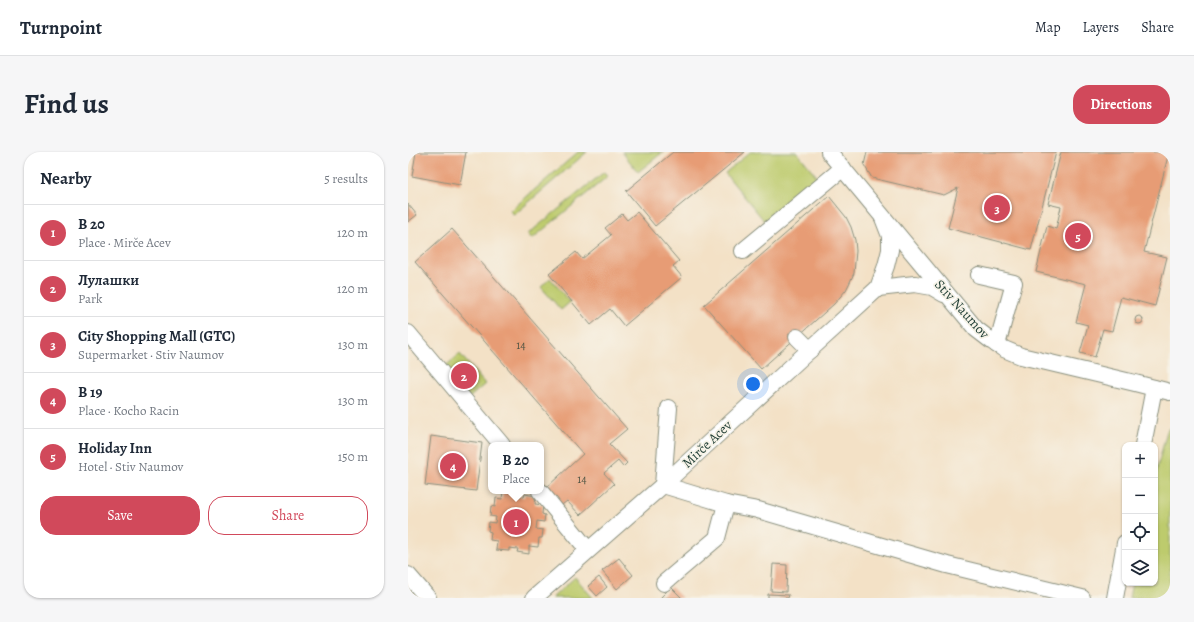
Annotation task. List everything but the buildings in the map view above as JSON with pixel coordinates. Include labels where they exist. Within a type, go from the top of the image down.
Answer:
[{"type":"street","name":"Stiv Naumov","points":[[829,152],[976,328],[997,345],[1020,356],[1170,392]]},
{"type":"street","points":[[743,251],[843,168]]},
{"type":"street","name":"Mirče Acev","points":[[534,598],[663,485],[878,288],[890,250],[890,236],[883,218]]},
{"type":"street","points":[[979,275],[1014,283],[997,345]]},
{"type":"street","points":[[878,288],[915,284],[925,285],[932,287],[950,297]]},
{"type":"street","points":[[408,333],[499,442]]},
{"type":"street","points":[[794,340],[806,353]]},
{"type":"street","points":[[1144,442],[1154,388]]},
{"type":"street","points":[[669,408],[663,485],[726,504],[758,510],[948,565],[1082,598]]},
{"type":"street","points":[[542,494],[588,550]]},
{"type":"street","points":[[664,583],[717,538],[726,504]]},
{"type":"street","points":[[1115,598],[1124,550]]},
{"type":"street","points":[[408,575],[428,598]]},
{"type":"green space","points":[[578,152],[587,152],[514,215],[510,211]]},
{"type":"green space","points":[[622,152],[663,152],[638,172]]},
{"type":"green space","points":[[750,152],[797,152],[819,179],[766,223],[725,173]]},
{"type":"green space","points":[[604,172],[608,176],[532,239],[528,234]]},
{"type":"green space","points":[[550,278],[570,302],[561,310],[541,287]]},
{"type":"green space","points":[[460,354],[485,384],[469,398],[443,368]]},
{"type":"green space","points":[[1170,427],[1170,598],[1129,598],[1131,586],[1158,586],[1158,465],[1167,431]]},
{"type":"green space","points":[[575,577],[593,598],[552,598]]},
{"type":"place","name":"City Shopping Mall (GTC)","points":[[997,208]]},
{"type":"place","name":"Holiday Inn","points":[[1078,236]]},
{"type":"place","name":"Лулашки","points":[[464,376]]},
{"type":"place","name":"B 19","points":[[453,466]]},
{"type":"place","name":"B 20","points":[[516,522]]}]
